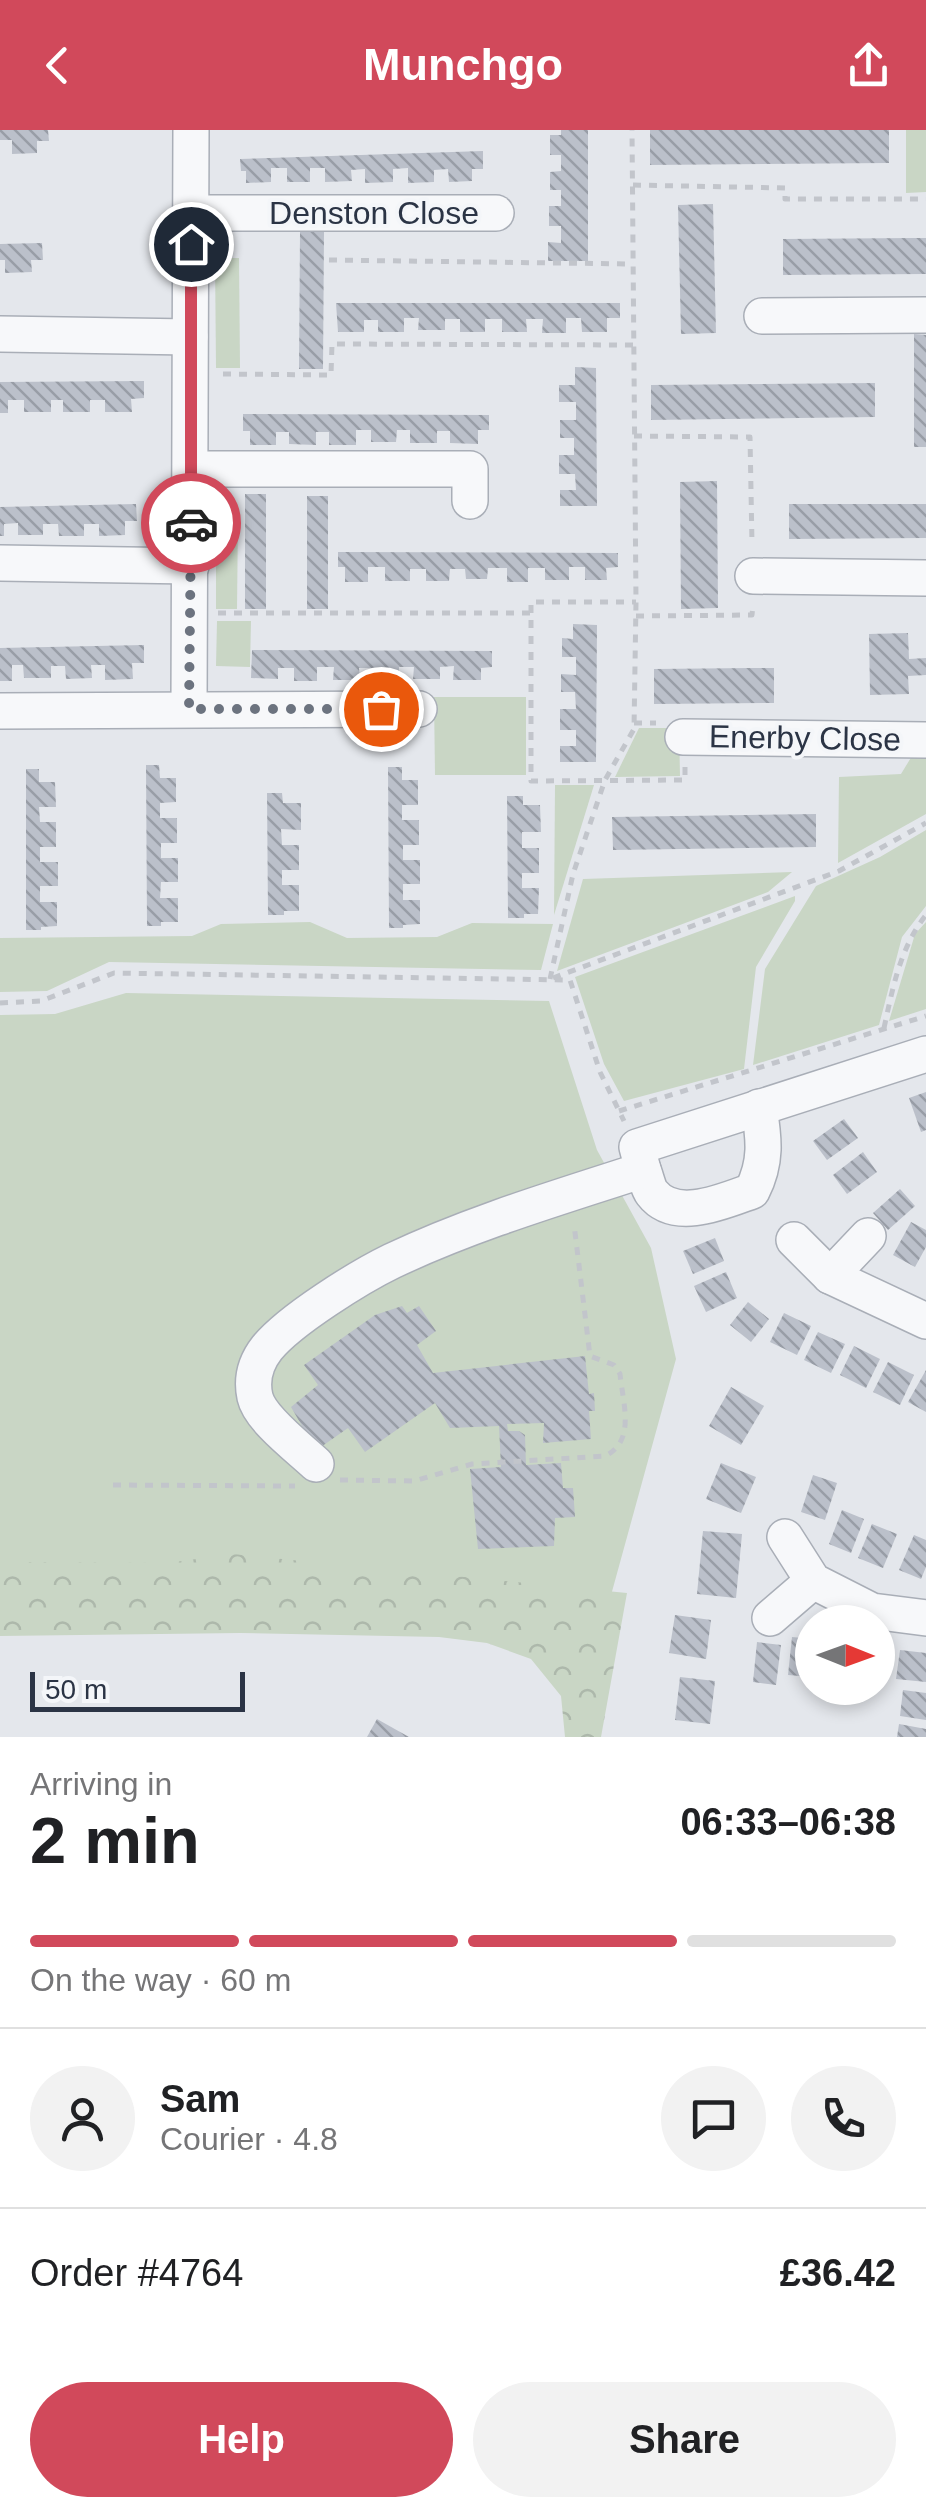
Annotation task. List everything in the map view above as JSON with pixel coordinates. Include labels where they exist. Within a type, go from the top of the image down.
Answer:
[{"type":"street","points":[[189,709],[191,130]]},
{"type":"street","name":"Denston Close","points":[[192,213],[496,213]]},
{"type":"street","points":[[762,316],[926,314]]},
{"type":"street","points":[[0,334],[190,337]]},
{"type":"street","points":[[191,469],[470,469],[470,501]]},
{"type":"street","points":[[0,563],[191,566]]},
{"type":"street","points":[[753,576],[926,578]]},
{"type":"street","points":[[0,711],[419,710]]},
{"type":"street","name":"Enerby Close","points":[[683,737],[926,740]]},
{"type":"street","points":[[322,1476],[256,1402],[256,1368],[268,1346],[306,1314],[391,1261],[570,1194],[759,1107],[926,1054]]},
{"type":"street","points":[[633,1165],[652,1194],[672,1207],[702,1208],[752,1191],[762,1171],[765,1150],[759,1107]]},
{"type":"street","points":[[830,1276],[868,1236]]},
{"type":"street","points":[[794,1240],[830,1276],[926,1321]]},
{"type":"street","points":[[785,1537],[813,1581],[872,1610],[926,1618]]},
{"type":"street","points":[[770,1618],[813,1581]]},
{"type":"path","points":[[550,979],[573,874],[604,780],[634,724],[632,130]]},
{"type":"path","points":[[632,185],[785,188],[785,198],[926,199]]},
{"type":"path","points":[[329,260],[633,264]]},
{"type":"path","points":[[191,374],[332,375],[332,344],[634,345]]},
{"type":"path","points":[[634,436],[750,437],[753,576],[752,615],[636,616]]},
{"type":"path","points":[[634,724],[684,724],[686,780],[531,780],[532,602],[636,602]]},
{"type":"path","points":[[190,613],[531,612]]},
{"type":"path","points":[[550,979],[840,871],[926,823]]},
{"type":"path","points":[[883,1030],[902,955],[911,934],[926,915]]},
{"type":"path","points":[[0,1003],[41,1001],[114,973],[570,980],[600,1072],[619,1111],[633,1165]]},
{"type":"path","points":[[619,1111],[926,1016]]},
{"type":"path","points":[[113,1485],[322,1476],[414,1481],[472,1464],[605,1456],[618,1450],[624,1440],[620,1374],[614,1366],[590,1356],[570,1194]]},
{"type":"green space","points":[[906,130],[926,130],[926,192],[906,193]]},
{"type":"green space","points":[[215,258],[239,258],[240,368],[216,368]]},
{"type":"green space","points":[[216,518],[238,518],[237,609],[216,609]]},
{"type":"green space","points":[[217,621],[251,621],[250,667],[216,666]]},
{"type":"green space","points":[[434,697],[526,697],[526,775],[435,775]]},
{"type":"green space","points":[[639,728],[679,728],[680,776],[615,777]]},
{"type":"green space","points":[[915,751],[926,751],[926,814],[838,863],[839,777],[901,774]]},
{"type":"green space","points":[[555,785],[594,785],[554,915]]},
{"type":"green space","points":[[926,830],[926,906],[902,937],[879,1025],[753,1065],[765,969],[816,886],[880,857]]},
{"type":"green space","points":[[792,872],[768,892],[557,971],[583,879]]},
{"type":"green space","points":[[795,896],[756,967],[744,1069],[624,1101],[604,1064],[575,977]]},
{"type":"green space","points":[[310,922],[347,938],[437,937],[472,923],[553,924],[541,970],[109,962],[47,991],[0,992],[0,938],[192,936],[221,924]]},
{"type":"green space","points":[[926,922],[926,1009],[889,1021],[915,934]]},
{"type":"green space","points":[[126,993],[549,1001],[597,1150],[651,1248],[676,1359],[605,1617],[0,1615],[0,1015],[55,1014]]},
{"type":"green space","points":[[232,1554],[627,1593],[601,1737],[565,1737],[561,1696],[531,1659],[487,1643],[439,1637],[240,1633],[0,1636],[0,1562],[168,1563]]},
{"type":"building","points":[[0,130],[48,130],[49,141],[37,141],[37,153],[12,154],[12,140],[0,140]]},
{"type":"building","points":[[561,130],[588,130],[588,261],[548,261],[548,242],[561,243],[561,226],[549,226],[549,206],[561,206],[561,190],[550,190],[550,172],[561,171],[561,155],[550,155],[550,135],[561,135]]},
{"type":"building","points":[[650,130],[889,130],[889,163],[650,165]]},
{"type":"building","points":[[483,151],[483,169],[472,169],[472,181],[449,182],[448,169],[434,170],[434,182],[408,183],[408,168],[393,169],[393,182],[365,183],[365,169],[351,170],[352,181],[325,182],[325,168],[310,168],[310,182],[287,182],[287,168],[271,168],[271,182],[246,183],[240,159]]},
{"type":"building","points":[[713,204],[716,333],[681,334],[678,205]]},
{"type":"building","points":[[300,232],[324,232],[323,369],[299,369]]},
{"type":"building","points":[[926,238],[926,274],[783,275],[783,239]]},
{"type":"building","points":[[42,243],[43,260],[31,260],[32,272],[5,273],[0,244]]},
{"type":"building","points":[[336,303],[620,303],[620,318],[607,318],[607,332],[582,332],[581,318],[566,318],[566,333],[542,333],[543,319],[526,319],[527,332],[502,332],[502,319],[485,319],[485,332],[460,332],[460,319],[445,319],[445,330],[418,330],[419,318],[404,318],[404,332],[378,332],[378,320],[364,320],[364,332],[338,332]]},
{"type":"building","points":[[914,334],[926,335],[926,447],[914,447]]},
{"type":"building","points":[[575,367],[596,368],[597,506],[560,506],[560,490],[576,490],[575,474],[559,474],[559,455],[574,455],[574,438],[560,438],[560,420],[576,420],[576,402],[559,402],[559,385],[575,385]]},
{"type":"building","points":[[144,381],[144,398],[131,399],[132,412],[105,412],[105,400],[90,400],[90,412],[63,412],[63,400],[51,400],[51,412],[24,412],[24,400],[8,400],[8,413],[0,413],[0,382]]},
{"type":"building","points":[[875,383],[875,417],[651,420],[651,385]]},
{"type":"building","points":[[243,414],[489,415],[489,430],[478,430],[478,444],[450,443],[450,431],[437,431],[437,443],[410,443],[410,430],[397,430],[396,442],[371,442],[371,430],[356,430],[356,445],[329,445],[329,432],[316,432],[316,445],[289,444],[289,432],[276,432],[276,445],[250,445],[250,431],[243,431]]},
{"type":"building","points":[[717,481],[718,608],[681,609],[680,482]]},
{"type":"building","points":[[245,494],[266,494],[266,609],[245,609]]},
{"type":"building","points":[[307,496],[328,496],[328,609],[307,609]]},
{"type":"building","points":[[136,504],[137,521],[125,521],[125,535],[99,536],[99,524],[84,524],[84,536],[59,536],[58,524],[43,524],[43,535],[18,535],[18,523],[4,524],[4,536],[0,536],[0,507]]},
{"type":"building","points":[[789,504],[926,504],[926,538],[789,539]]},
{"type":"building","points":[[338,552],[618,553],[618,567],[606,568],[607,580],[585,580],[585,567],[569,567],[569,580],[545,580],[545,568],[528,568],[528,582],[507,582],[507,568],[488,568],[487,579],[466,579],[465,569],[450,569],[449,581],[426,581],[426,569],[410,569],[410,581],[385,581],[385,567],[368,567],[368,582],[345,582],[345,567],[338,567]]},
{"type":"building","points":[[573,624],[597,625],[596,762],[560,762],[560,746],[576,746],[576,730],[560,730],[560,709],[576,709],[575,692],[561,692],[561,674],[576,675],[576,657],[562,657],[562,638],[573,639]]},
{"type":"building","points":[[908,633],[909,659],[926,658],[926,675],[908,676],[909,694],[870,695],[869,634]]},
{"type":"building","points":[[144,645],[144,663],[132,663],[133,679],[105,680],[105,665],[91,665],[92,678],[66,679],[65,666],[51,666],[51,678],[24,678],[23,665],[12,665],[12,681],[0,681],[0,648]]},
{"type":"building","points":[[252,650],[492,651],[492,667],[481,668],[481,680],[453,680],[454,666],[440,667],[440,679],[413,679],[414,667],[399,667],[399,680],[375,679],[375,668],[359,668],[360,680],[333,680],[334,667],[317,667],[317,681],[294,681],[294,668],[278,668],[278,679],[251,678]]},
{"type":"building","points":[[774,668],[774,703],[654,704],[654,669]]},
{"type":"building","points":[[146,765],[159,765],[160,778],[176,778],[176,802],[160,803],[160,818],[177,818],[177,843],[161,843],[161,858],[178,858],[178,882],[161,882],[160,898],[178,898],[178,922],[161,922],[161,926],[147,926]]},
{"type":"building","points":[[388,767],[402,767],[402,780],[418,780],[418,805],[402,805],[402,820],[419,820],[419,845],[403,845],[403,860],[420,860],[420,884],[403,884],[403,900],[420,900],[420,924],[403,928],[389,928]]},
{"type":"building","points":[[26,769],[39,769],[39,782],[55,782],[56,807],[39,807],[40,822],[56,822],[56,847],[40,847],[40,862],[58,862],[58,886],[40,886],[40,902],[57,902],[57,926],[41,930],[26,930]]},
{"type":"building","points":[[267,793],[282,793],[283,803],[301,803],[301,830],[281,829],[282,845],[299,845],[299,870],[282,870],[282,885],[299,885],[299,911],[284,911],[284,915],[268,915]]},
{"type":"building","points":[[507,796],[523,796],[523,805],[540,805],[541,832],[522,832],[522,848],[539,848],[539,873],[522,873],[522,888],[539,888],[538,914],[524,914],[524,918],[508,918]]},
{"type":"building","points":[[816,814],[816,847],[613,850],[612,817]]},
{"type":"building","points":[[926,1092],[926,1130],[921,1132],[909,1098]]},
{"type":"building","points":[[844,1119],[858,1138],[827,1160],[813,1141]]},
{"type":"building","points":[[863,1152],[877,1172],[847,1194],[833,1175]]},
{"type":"building","points":[[900,1189],[915,1206],[888,1230],[873,1213]]},
{"type":"building","points":[[911,1222],[926,1230],[926,1247],[915,1267],[893,1255]]},
{"type":"building","points":[[715,1238],[724,1261],[693,1274],[683,1251]]},
{"type":"building","points":[[726,1272],[737,1298],[706,1312],[694,1286]]},
{"type":"building","points":[[748,1302],[769,1319],[751,1342],[730,1325]]},
{"type":"building","points":[[402,1306],[407,1313],[419,1306],[436,1331],[417,1345],[433,1373],[585,1356],[589,1394],[594,1393],[595,1411],[589,1411],[591,1439],[543,1443],[544,1423],[507,1424],[508,1431],[525,1435],[526,1465],[561,1463],[563,1488],[573,1488],[575,1517],[555,1518],[554,1546],[478,1549],[470,1469],[501,1467],[499,1426],[450,1428],[435,1403],[365,1452],[348,1428],[318,1449],[302,1426],[291,1407],[318,1385],[304,1365],[375,1315]]},
{"type":"building","points":[[784,1313],[811,1326],[797,1355],[770,1342]]},
{"type":"building","points":[[818,1332],[845,1344],[831,1373],[804,1360]]},
{"type":"building","points":[[854,1346],[880,1359],[866,1388],[840,1375]]},
{"type":"building","points":[[888,1362],[914,1375],[900,1405],[873,1392]]},
{"type":"building","points":[[926,1370],[926,1412],[908,1402]]},
{"type":"building","points":[[731,1387],[764,1406],[741,1445],[709,1426]]},
{"type":"building","points":[[721,1463],[756,1477],[741,1513],[706,1499]]},
{"type":"building","points":[[813,1475],[837,1483],[825,1520],[801,1512]]},
{"type":"building","points":[[842,1510],[864,1519],[851,1553],[829,1544]]},
{"type":"building","points":[[872,1524],[897,1534],[883,1568],[858,1558]]},
{"type":"building","points":[[703,1531],[742,1534],[736,1598],[697,1594]]},
{"type":"building","points":[[914,1535],[926,1540],[926,1567],[921,1579],[899,1570]]},
{"type":"building","points":[[675,1615],[711,1620],[706,1659],[669,1653]]},
{"type":"building","points":[[792,1637],[795,1637],[795,1676],[788,1675]]},
{"type":"building","points":[[757,1642],[781,1645],[776,1685],[753,1682]]},
{"type":"building","points":[[900,1650],[926,1653],[926,1682],[896,1679]]},
{"type":"building","points":[[680,1677],[715,1681],[710,1724],[675,1720]]},
{"type":"building","points":[[903,1690],[926,1693],[926,1720],[900,1716]]},
{"type":"building","points":[[377,1719],[409,1737],[367,1737]]},
{"type":"building","points":[[899,1724],[926,1729],[926,1737],[897,1737]]},
{"type":"way so far","points":[[191,523],[189,709],[381,709]]},
{"type":"route","points":[[191,244],[191,523]]}]
